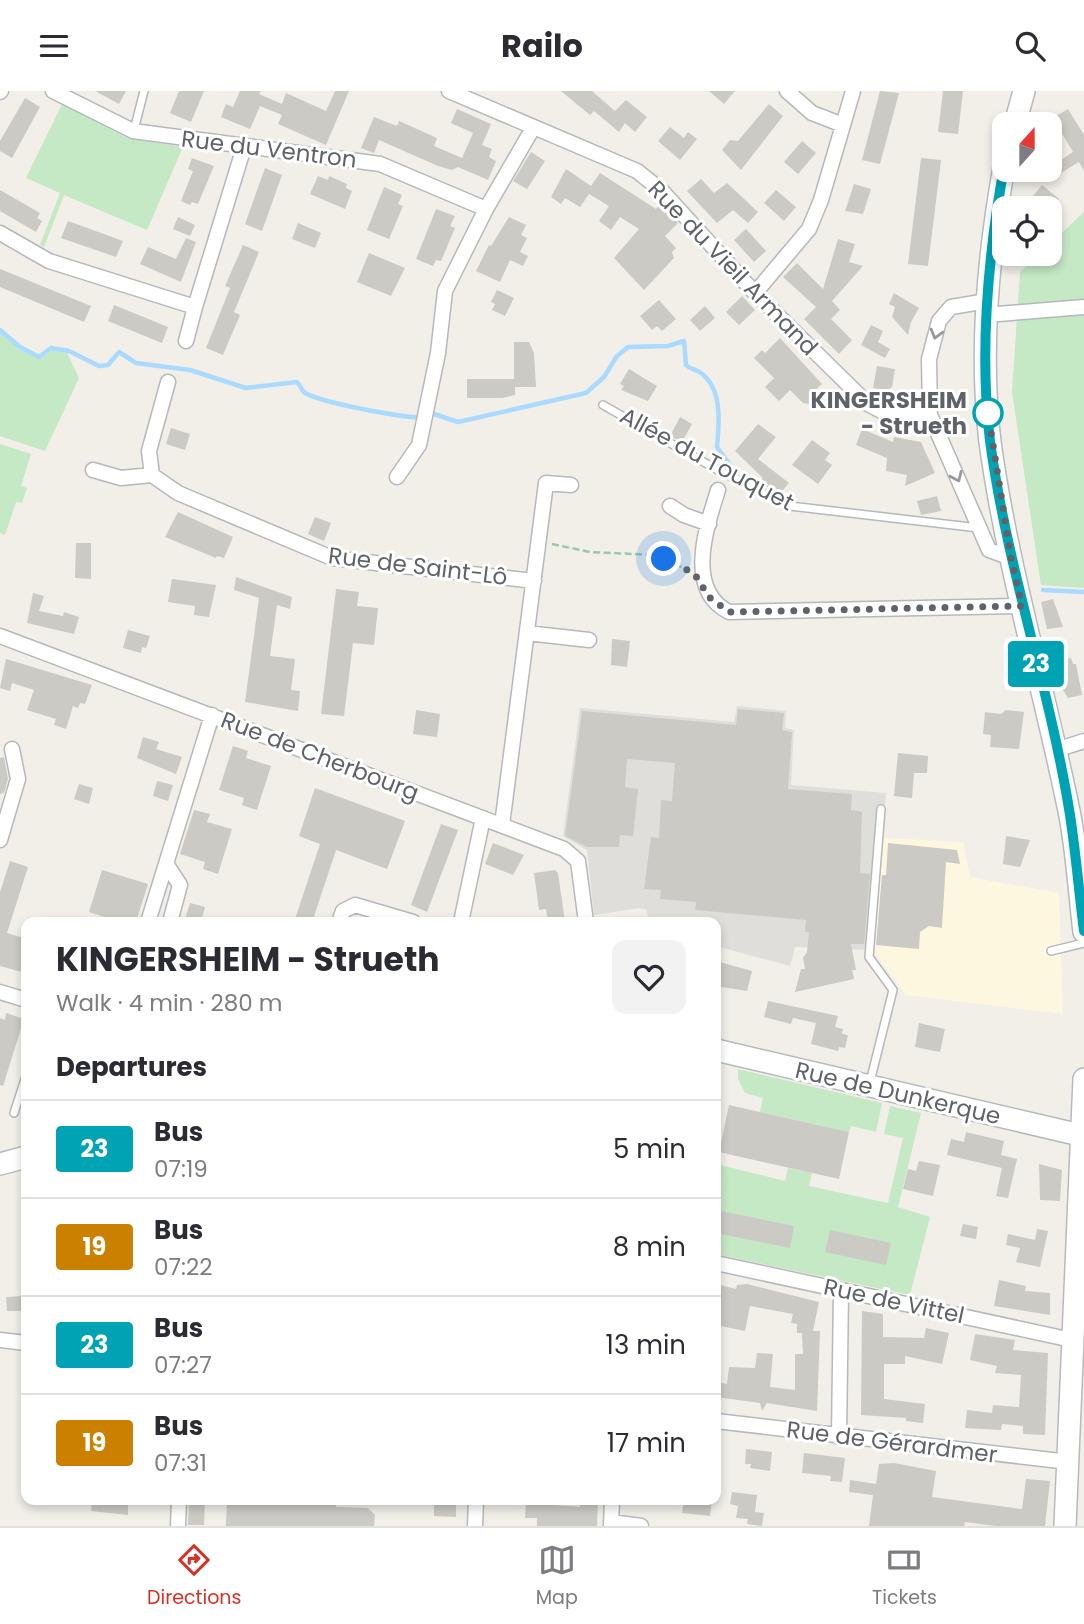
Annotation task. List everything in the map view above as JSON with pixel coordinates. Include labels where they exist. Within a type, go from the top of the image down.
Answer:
[{"type":"main road","points":[[1018,112],[1024,91]]},
{"type":"main road","points":[[1001,182],[995,217],[987,308],[990,441],[1011,558],[1070,814],[1084,932]]},
{"type":"main road","name":"Rue de Dunkerque","points":[[721,1051],[1080,1135]]},
{"type":"main road","points":[[1065,1526],[1077,1399],[1072,1340],[1079,1291],[1080,1135],[1084,1079]]},
{"type":"main road","points":[[0,1164],[21,1158]]},
{"type":"street","name":"Rue du Ventron","points":[[53,91],[134,131],[380,164],[486,209]]},
{"type":"street","name":"Rue du Vieil Armand","points":[[449,91],[479,97],[533,128],[637,171],[662,191],[755,293],[868,404],[887,414],[930,415]]},
{"type":"street","points":[[787,91],[811,113],[843,125]]},
{"type":"street","points":[[755,293],[809,229],[821,200],[853,91]]},
{"type":"street","points":[[397,477],[419,445],[438,353],[445,292],[486,209],[533,128]]},
{"type":"street","points":[[186,341],[244,147]]},
{"type":"street","points":[[0,233],[49,261],[195,307]]},
{"type":"street","points":[[1011,558],[989,550],[930,415],[929,359],[939,321],[950,307],[1084,307]]},
{"type":"street","points":[[93,470],[121,478],[152,475],[149,451],[168,382]]},
{"type":"street","name":"Rue de Saint-Lô","points":[[152,475],[178,493],[332,558],[534,581]]},
{"type":"street","points":[[502,825],[546,483],[571,485]]},
{"type":"street","points":[[718,490],[709,524],[702,574],[709,597],[729,612],[1022,606]]},
{"type":"street","points":[[670,506],[684,515],[709,524]]},
{"type":"street","points":[[527,633],[589,640]]},
{"type":"street","name":"Rue de Cherbourg","points":[[0,636],[556,845],[575,857],[579,867],[585,917]]},
{"type":"street","points":[[150,917],[212,715]]},
{"type":"street","points":[[1056,750],[1084,741]]},
{"type":"street","points":[[0,840],[18,779],[12,749]]},
{"type":"street","points":[[462,917],[484,818]]},
{"type":"street","points":[[167,865],[180,885],[171,917]]},
{"type":"street","points":[[341,917],[343,911],[355,905],[396,917]]},
{"type":"street","points":[[0,992],[21,998]]},
{"type":"street","name":"Rue de Vittel","points":[[721,1264],[1072,1340]]},
{"type":"street","points":[[839,1437],[841,1290]]},
{"type":"street","points":[[0,1340],[21,1342]]},
{"type":"street","name":"Rue de Gérardmer","points":[[721,1423],[1069,1462]]},
{"type":"street","points":[[178,1526],[179,1505]]},
{"type":"street","points":[[475,1526],[476,1505]]},
{"type":"street","points":[[612,1505],[611,1524],[641,1526]]},
{"type":"lane","points":[[134,131],[136,111],[144,91]]},
{"type":"lane","name":"Allée du Touquet","points":[[603,405],[716,470],[790,506],[979,528]]},
{"type":"lane","points":[[869,1086],[893,991],[869,957],[881,809]]},
{"type":"lane","points":[[1051,951],[1084,943]]},
{"type":"lane","points":[[14,1113],[21,1091]]},
{"type":"path","points":[[539,541],[590,552],[655,555],[694,573],[704,586]]},
{"type":"shaded area","points":[[737,706],[786,711],[785,728],[794,730],[791,785],[886,793],[872,950],[795,947],[790,966],[721,947],[721,917],[648,917],[646,910],[640,908],[594,915],[587,850],[563,836],[580,708],[734,722]]},
{"type":"shaded area","points":[[881,838],[963,842],[970,877],[1059,893],[1063,1014],[906,995],[872,950]]},
{"type":"green space","points":[[62,104],[127,138],[183,147],[147,230],[64,195],[44,247],[40,245],[60,193],[26,178]]},
{"type":"green space","points":[[1084,212],[1084,588],[1041,585],[1012,392],[1020,272],[1026,266],[1062,266],[1062,233]]},
{"type":"green space","points":[[0,332],[19,349],[40,359],[52,350],[67,353],[79,378],[45,451],[0,436]]},
{"type":"green space","points":[[0,444],[31,454],[21,486],[27,488],[22,503],[16,502],[5,535],[0,533]]},
{"type":"green space","points":[[738,1069],[882,1103],[876,1132],[851,1126],[849,1132],[760,1112],[763,1098],[745,1093],[738,1079]]},
{"type":"green space","points":[[890,1106],[921,1113],[898,1207],[930,1217],[910,1295],[721,1255],[721,1165],[785,1181],[788,1168],[812,1173],[809,1186],[888,1203],[903,1138],[884,1134]]},
{"type":"building","points":[[95,91],[126,91],[119,104]]},
{"type":"building","points":[[179,91],[204,91],[191,122],[170,113]]},
{"type":"building","points":[[240,91],[261,91],[259,94],[282,104],[286,93],[326,111],[335,91],[349,91],[326,145],[278,124],[282,115],[260,106],[250,129],[221,117],[226,104],[233,107]]},
{"type":"building","points":[[561,91],[592,91],[615,111],[626,100],[647,117],[635,132],[625,123],[619,132],[594,111],[590,115]]},
{"type":"building","points":[[709,91],[735,91],[724,104]]},
{"type":"building","points":[[880,91],[899,93],[880,164],[862,160]]},
{"type":"building","points":[[943,91],[963,91],[958,134],[938,132]]},
{"type":"building","points":[[25,98],[40,107],[12,158],[0,151],[0,141]]},
{"type":"building","points":[[769,104],[783,116],[741,170],[722,150],[730,140],[738,141]]},
{"type":"building","points":[[457,109],[491,124],[482,145],[492,149],[489,157],[496,161],[488,180],[458,167],[452,170],[438,166],[379,140],[374,153],[361,148],[374,117],[397,126],[399,121],[437,138],[434,146],[462,158],[473,133],[451,123]]},
{"type":"building","points":[[1068,109],[1084,135],[1084,171],[1079,162],[1062,172],[1062,159],[1073,152],[1062,133],[1062,113]]},
{"type":"building","points":[[670,127],[684,138],[688,132],[697,139],[680,160],[658,141]]},
{"type":"building","points":[[802,141],[816,153],[798,174],[784,162]]},
{"type":"building","points":[[531,152],[545,161],[527,189],[513,181]]},
{"type":"building","points":[[192,158],[214,166],[198,204],[192,202],[190,205],[181,201],[193,171],[188,169]]},
{"type":"building","points":[[921,158],[941,160],[928,266],[908,264]]},
{"type":"building","points":[[265,168],[282,175],[262,231],[245,224]]},
{"type":"building","points":[[566,169],[591,186],[600,173],[656,209],[660,204],[678,223],[665,236],[676,248],[672,252],[674,258],[644,290],[614,258],[639,229],[620,217],[611,230],[599,221],[609,206],[589,194],[580,207],[565,198],[561,204],[551,197]]},
{"type":"building","points":[[318,176],[328,180],[329,176],[347,184],[346,188],[352,191],[345,209],[310,194]]},
{"type":"building","points":[[701,179],[714,193],[727,183],[758,212],[748,223],[733,210],[717,223],[687,191]]},
{"type":"building","points":[[854,184],[871,189],[863,214],[845,211]]},
{"type":"building","points":[[1042,185],[1055,196],[1033,196]]},
{"type":"building","points":[[384,187],[402,195],[398,204],[403,206],[389,239],[367,230]]},
{"type":"building","points":[[0,190],[40,213],[37,218],[42,221],[36,232],[0,211]]},
{"type":"building","points":[[776,190],[796,207],[784,221],[764,203]]},
{"type":"building","points":[[436,209],[455,216],[450,226],[455,228],[441,261],[436,260],[433,266],[416,259]]},
{"type":"building","points":[[178,217],[195,225],[190,236],[173,229]]},
{"type":"building","points":[[509,217],[526,225],[521,235],[527,238],[520,252],[528,256],[523,266],[510,260],[500,282],[476,271],[489,245],[491,246]]},
{"type":"building","points":[[68,221],[123,241],[116,257],[61,238]]},
{"type":"building","points":[[298,223],[321,233],[315,248],[292,239]]},
{"type":"building","points":[[746,229],[766,251],[754,262],[734,240]]},
{"type":"building","points":[[186,238],[196,242],[181,282],[140,264],[148,247],[176,259]]},
{"type":"building","points":[[838,239],[855,244],[849,262],[863,266],[832,301],[840,310],[831,319],[852,340],[839,354],[804,319],[816,307],[783,277],[797,263],[823,289]]},
{"type":"building","points":[[243,245],[259,252],[234,312],[240,315],[223,355],[206,348],[230,288],[225,286]]},
{"type":"building","points":[[369,253],[405,268],[391,296],[357,282]]},
{"type":"building","points":[[0,269],[91,306],[84,322],[0,287]]},
{"type":"building","points":[[497,290],[514,298],[505,316],[492,310],[495,304],[491,302]]},
{"type":"building","points":[[894,293],[919,308],[911,322],[908,335],[892,317],[895,307],[889,304]]},
{"type":"building","points":[[742,296],[755,310],[739,325],[726,312]]},
{"type":"building","points":[[659,300],[676,319],[662,331],[657,326],[652,330],[640,316]]},
{"type":"building","points":[[114,305],[168,327],[162,343],[108,321]]},
{"type":"building","points":[[705,306],[715,318],[700,331],[690,320]]},
{"type":"building","points":[[871,325],[883,331],[878,342],[890,349],[885,358],[861,345]]},
{"type":"building","points":[[780,338],[822,384],[812,393],[809,404],[803,403],[790,390],[779,401],[765,387],[774,378],[754,358],[762,350],[765,353]]},
{"type":"building","points":[[514,342],[529,342],[534,353],[536,387],[515,387],[515,395],[502,398],[467,398],[467,379],[514,379]]},
{"type":"building","points":[[877,366],[895,369],[892,387],[887,391],[873,388]]},
{"type":"building","points":[[629,369],[657,386],[648,401],[621,390],[624,386],[620,384]]},
{"type":"building","points":[[680,417],[692,424],[682,442],[670,436]]},
{"type":"building","points":[[758,424],[776,437],[758,459],[789,483],[779,494],[759,483],[763,478],[735,451]]},
{"type":"building","points":[[171,428],[190,434],[185,450],[166,444]]},
{"type":"building","points":[[862,429],[893,442],[894,437],[921,442],[935,473],[905,486],[907,475],[886,471],[887,458],[856,445]]},
{"type":"building","points":[[812,440],[830,453],[825,460],[832,465],[818,484],[792,465]]},
{"type":"building","points":[[937,496],[941,511],[921,515],[917,501]]},
{"type":"building","points":[[178,512],[233,537],[224,558],[216,558],[165,537]]},
{"type":"building","points":[[315,517],[331,523],[324,541],[308,534]]},
{"type":"building","points":[[76,543],[91,543],[91,579],[75,578]]},
{"type":"building","points":[[236,577],[292,597],[290,609],[277,605],[270,656],[295,659],[291,690],[300,691],[298,711],[245,702],[259,598],[234,590]]},
{"type":"building","points":[[172,579],[216,585],[209,617],[194,615],[195,606],[168,602]]},
{"type":"building","points":[[336,589],[359,592],[357,606],[378,608],[374,645],[353,643],[344,716],[321,714]]},
{"type":"building","points":[[33,593],[44,596],[39,611],[63,616],[64,612],[79,617],[74,634],[27,623]]},
{"type":"building","points":[[1053,599],[1063,627],[1047,629],[1041,602]]},
{"type":"building","points":[[128,630],[150,636],[141,653],[123,648]]},
{"type":"building","points":[[612,639],[630,641],[627,667],[611,665]]},
{"type":"building","points":[[1071,658],[1073,664],[1076,664],[1082,695],[1068,698],[1060,685],[1056,668],[1060,667],[1059,660]]},
{"type":"building","points":[[6,659],[92,685],[85,704],[80,703],[78,708],[73,706],[66,729],[54,725],[56,719],[27,710],[34,690],[12,683],[10,691],[0,688]]},
{"type":"building","points":[[738,709],[784,713],[782,730],[792,732],[788,789],[852,794],[851,810],[862,812],[860,873],[870,874],[864,944],[851,944],[856,970],[852,970],[854,979],[795,992],[801,969],[805,969],[803,958],[807,952],[809,932],[805,932],[806,920],[695,910],[696,902],[660,899],[661,890],[644,889],[651,837],[659,838],[661,800],[672,801],[675,763],[627,759],[625,787],[638,789],[633,836],[620,835],[619,847],[587,847],[565,836],[582,711],[736,725]]},
{"type":"building","points":[[416,710],[440,714],[437,737],[413,734]]},
{"type":"building","points":[[1006,710],[1024,712],[1019,749],[990,747],[991,735],[983,734],[985,712],[1001,714]]},
{"type":"building","points":[[143,737],[159,742],[156,749],[182,757],[176,774],[137,758]]},
{"type":"building","points":[[233,746],[248,751],[246,758],[271,766],[257,810],[242,805],[244,798],[219,790]]},
{"type":"building","points":[[898,753],[928,756],[927,773],[914,773],[912,798],[894,796]]},
{"type":"building","points":[[4,757],[8,779],[4,793],[0,794],[0,758]]},
{"type":"building","points":[[157,781],[173,785],[168,801],[153,796]]},
{"type":"building","points":[[79,784],[93,788],[89,804],[74,799]]},
{"type":"building","points":[[315,788],[405,821],[387,869],[336,850],[314,917],[296,917],[320,844],[299,836]]},
{"type":"building","points":[[194,810],[210,814],[207,822],[232,829],[218,874],[203,869],[205,862],[180,854]]},
{"type":"building","points":[[441,824],[458,830],[427,912],[411,905]]},
{"type":"building","points":[[1006,836],[1030,840],[1020,867],[1003,864]]},
{"type":"building","points":[[493,843],[524,855],[513,875],[485,864]]},
{"type":"building","points":[[888,843],[957,850],[960,864],[946,862],[942,928],[929,926],[920,932],[919,949],[876,945],[882,875],[886,875]]},
{"type":"building","points":[[10,861],[28,867],[7,933],[21,937],[21,972],[0,966],[0,892]]},
{"type":"building","points":[[102,870],[148,884],[138,917],[104,917],[89,912]]},
{"type":"building","points":[[555,870],[558,873],[564,917],[547,917],[546,909],[539,910],[534,873]]},
{"type":"building","points":[[190,903],[205,907],[202,917],[186,917]]},
{"type":"building","points":[[721,962],[752,971],[747,991],[721,987]]},
{"type":"building","points":[[768,1001],[838,1016],[835,1027],[843,1029],[842,1034],[848,1035],[845,1048],[839,1047],[838,1051],[811,1044],[816,1023],[793,1018],[791,1024],[764,1017]]},
{"type":"building","points":[[6,1013],[21,1018],[21,1029],[3,1086],[0,1085],[0,1018],[5,1020]]},
{"type":"building","points":[[919,1023],[945,1029],[940,1052],[915,1047]]},
{"type":"building","points":[[729,1105],[849,1132],[839,1179],[721,1152]]},
{"type":"building","points":[[966,1132],[1004,1141],[1001,1155],[1017,1159],[1008,1198],[996,1196],[1002,1168],[947,1155],[951,1139],[964,1142]]},
{"type":"building","points":[[919,1161],[940,1165],[933,1196],[903,1189],[908,1169],[916,1171]]},
{"type":"building","points":[[1039,1164],[1062,1170],[1060,1201],[1040,1200]]},
{"type":"building","points":[[721,1211],[794,1226],[790,1248],[721,1234]]},
{"type":"building","points":[[963,1224],[978,1227],[976,1239],[960,1236]]},
{"type":"building","points":[[1037,1229],[1048,1231],[1040,1267],[1016,1262],[1020,1248],[1006,1245],[1008,1234],[1035,1240]]},
{"type":"building","points":[[830,1230],[891,1243],[886,1265],[825,1252]]},
{"type":"building","points":[[999,1280],[1026,1286],[1025,1291],[1050,1293],[1050,1315],[994,1306]]},
{"type":"building","points":[[747,1284],[819,1302],[813,1331],[820,1331],[817,1411],[767,1403],[762,1411],[760,1403],[721,1398],[721,1383],[727,1384],[729,1367],[755,1368],[757,1353],[773,1354],[770,1387],[795,1390],[795,1354],[803,1354],[802,1333],[797,1333],[797,1324],[791,1323],[793,1314],[750,1306],[745,1331],[721,1326],[721,1285],[736,1289],[737,1285]]},
{"type":"building","points":[[21,1296],[21,1311],[7,1311],[6,1297]]},
{"type":"building","points":[[862,1311],[883,1314],[883,1337],[924,1338],[926,1328],[949,1333],[942,1364],[905,1356],[905,1364],[884,1364],[884,1399],[925,1404],[923,1423],[906,1421],[906,1418],[861,1415]]},
{"type":"building","points":[[975,1334],[1015,1340],[1013,1350],[1048,1353],[1045,1435],[1023,1434],[1023,1426],[1002,1424],[1001,1430],[965,1428],[967,1410],[992,1413],[993,1405],[1019,1407],[1021,1375],[995,1373],[997,1366],[970,1360]]},
{"type":"building","points":[[746,1449],[772,1452],[770,1471],[750,1468],[751,1464],[745,1464]]},
{"type":"building","points":[[804,1453],[845,1458],[842,1482],[830,1481],[831,1476],[802,1473]]},
{"type":"building","points":[[894,1463],[936,1471],[932,1497],[1022,1509],[1026,1479],[1050,1481],[1045,1526],[996,1526],[965,1522],[964,1526],[869,1526],[873,1495],[849,1492],[850,1480],[876,1484],[879,1464]]},
{"type":"building","points":[[732,1492],[757,1495],[755,1512],[764,1513],[762,1526],[747,1524],[748,1519],[736,1518],[738,1506],[730,1504]]},
{"type":"building","points":[[92,1505],[128,1505],[128,1515],[91,1511]]},
{"type":"building","points":[[189,1505],[205,1505],[204,1525],[188,1525]]},
{"type":"building","points":[[227,1505],[336,1505],[368,1508],[375,1515],[374,1526],[226,1526]]},
{"type":"building","points":[[434,1505],[456,1505],[456,1517],[434,1516]]},
{"type":"building","points":[[526,1505],[598,1505],[597,1526],[537,1526],[537,1518],[525,1518]]},
{"type":"building","points":[[683,1505],[711,1505],[710,1516],[682,1513]]},
{"type":"waterway","points":[[0,330],[20,347],[39,357],[51,348],[69,351],[99,366],[108,365],[119,352],[136,363],[190,370],[246,388],[297,382],[303,391],[323,400],[421,417]]},
{"type":"waterway","points":[[428,412],[458,422],[586,393],[604,377],[617,356],[628,347],[668,346],[684,341],[686,365],[701,373],[713,388],[718,407],[717,447],[730,465]]},
{"type":"waterway","points":[[1043,590],[1084,592]]},
{"type":"bus line","name":"23","points":[[1001,182],[995,217],[986,315],[990,441],[1011,558],[1070,814],[1084,931]]},
{"type":"place","name":"KINGERSHEIM - Strueth","points":[[988,413]]},
{"type":"route","points":[[664,559],[694,573],[709,597],[729,612],[881,611],[1022,606],[990,441],[988,413]]}]
